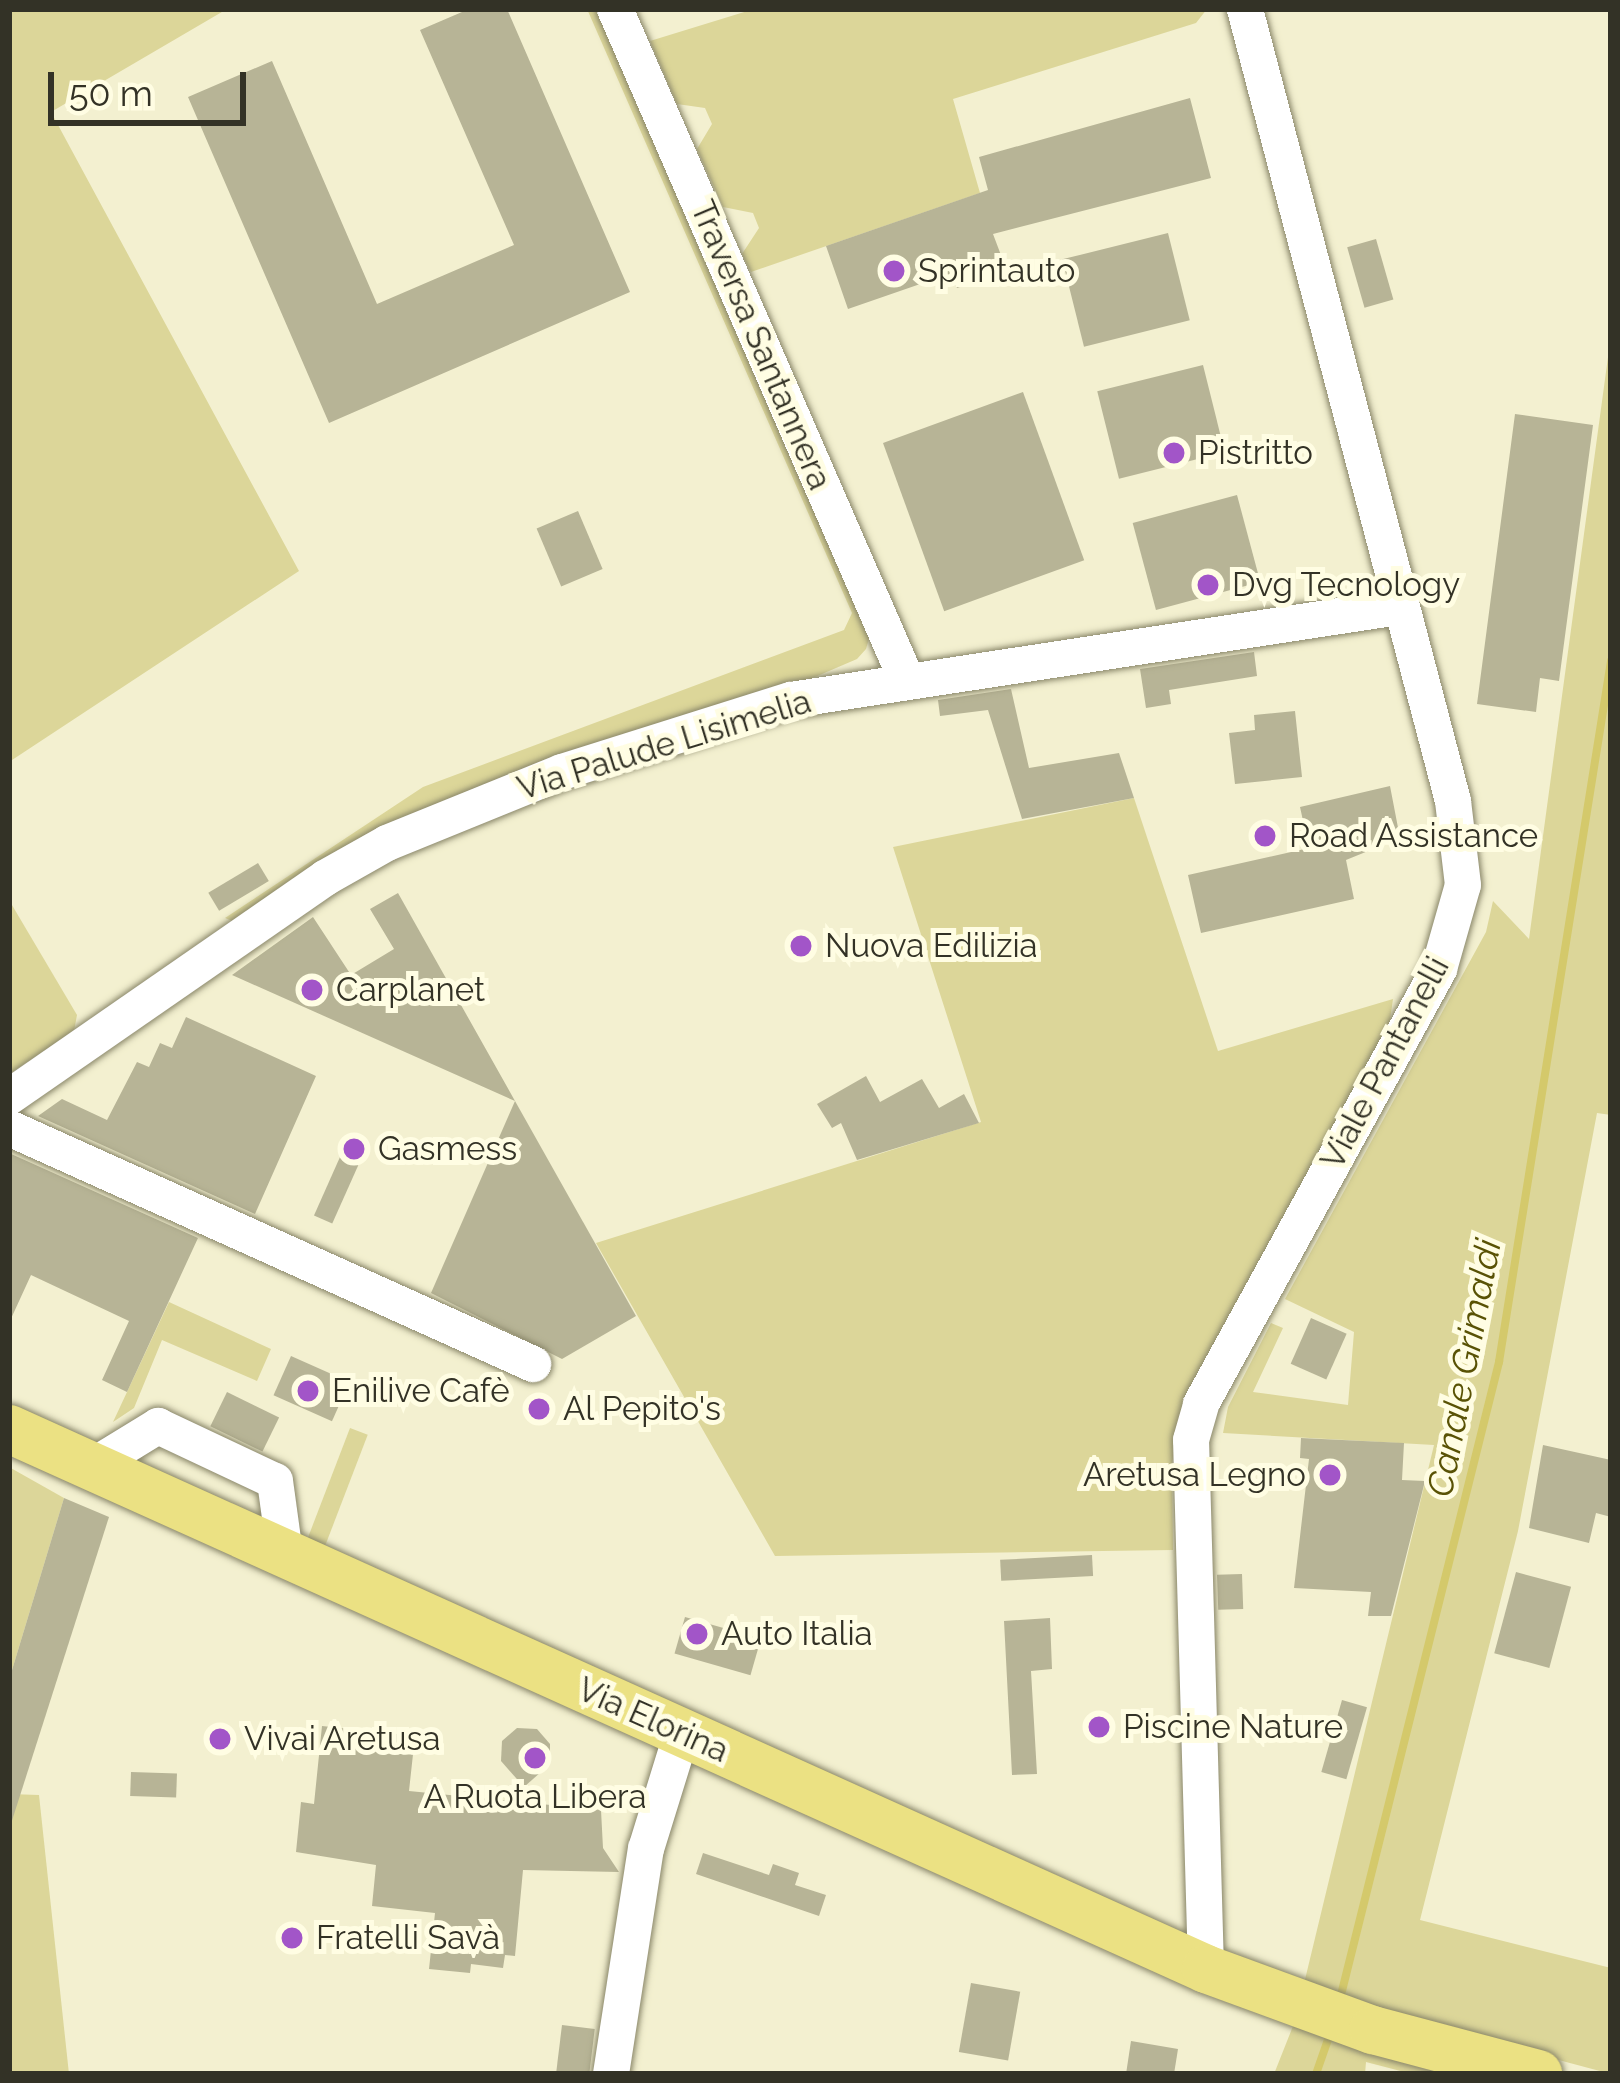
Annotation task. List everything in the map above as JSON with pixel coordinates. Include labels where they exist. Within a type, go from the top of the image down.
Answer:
[{"type":"main road","name":"Via Elorina","points":[[9,1430],[1206,1969],[1373,2030],[1538,2074]]},
{"type":"street","name":"Traversa Santannera","points":[[615,9],[907,681]]},
{"type":"street","name":"Viale Pantanelli","points":[[1206,1969],[1191,1440],[1202,1404],[1438,969],[1463,885],[1453,801],[1246,9]]},
{"type":"street","name":"Via Palude Lisimelia","points":[[9,1097],[387,843],[562,772],[791,700],[1400,607]]},
{"type":"street","points":[[9,1128],[533,1364]]},
{"type":"street","points":[[92,1467],[158,1426],[275,1481],[285,1554]]},
{"type":"street","points":[[611,2074],[646,1850],[682,1733]]},
{"type":"shaded area","points":[[9,9],[227,9],[51,112],[299,571],[9,762]]},
{"type":"shaded area","points":[[587,9],[600,9],[871,632],[866,649],[857,659],[240,924],[225,918],[423,787],[844,630],[852,613]]},
{"type":"shaded area","points":[[754,9],[1207,9],[1196,23],[953,99],[980,193],[751,272],[742,254],[759,228],[753,213],[723,207],[697,149],[712,124],[705,108],[677,104],[650,41]]},
{"type":"shaded area","points":[[1611,335],[1611,1115],[1597,1113],[1518,1531],[1420,1920],[1611,1968],[1611,2074],[1379,2012],[1479,2074],[1412,2074],[1366,2062],[1365,2074],[1274,2074],[1295,2021],[1434,1445],[1223,1433],[1228,1407],[1271,1323],[1283,1328],[1253,1392],[1348,1405],[1354,1332],[1285,1299],[1486,932],[1493,901],[1529,939]]},
{"type":"shaded area","points":[[1134,798],[1218,1051],[1393,999],[1389,1027],[1193,1381],[1172,1462],[1173,1550],[775,1556],[596,1243],[981,1122],[893,847]]},
{"type":"shaded area","points":[[9,900],[77,1015],[74,1031],[9,1074]]},
{"type":"shaded area","points":[[169,1302],[271,1349],[257,1381],[162,1340],[134,1408],[113,1422]]},
{"type":"shaded area","points":[[350,1428],[368,1435],[325,1545],[308,1538]]},
{"type":"shaded area","points":[[9,1467],[64,1498],[9,1680]]},
{"type":"shaded area","points":[[9,1794],[39,1795],[69,2074],[9,2074]]},
{"type":"building","points":[[469,9],[507,9],[630,292],[329,423],[188,97],[272,61],[377,304],[514,245],[420,30]]},
{"type":"building","points":[[1190,98],[1211,178],[993,234],[1007,271],[957,288],[952,273],[848,309],[826,246],[988,190],[979,157]]},
{"type":"building","points":[[1168,233],[1190,320],[1084,347],[1062,259]]},
{"type":"building","points":[[1376,239],[1393,300],[1365,308],[1347,247]]},
{"type":"building","points":[[1203,365],[1225,452],[1119,479],[1097,391]]},
{"type":"building","points":[[1023,392],[1084,560],[944,611],[883,443]]},
{"type":"building","points":[[1515,414],[1593,425],[1559,681],[1540,678],[1536,712],[1477,704]]},
{"type":"building","points":[[1237,495],[1260,582],[1156,610],[1133,523]]},
{"type":"building","points":[[578,511],[603,569],[561,587],[537,529]]},
{"type":"building","points":[[1254,652],[1257,676],[1169,690],[1171,704],[1146,708],[1140,669]]},
{"type":"building","points":[[1011,689],[1029,768],[1119,753],[1134,798],[1022,819],[988,710],[940,716],[938,700]]},
{"type":"building","points":[[1295,711],[1302,777],[1235,784],[1229,733],[1255,730],[1254,715]]},
{"type":"building","points":[[1390,786],[1400,838],[1346,860],[1354,899],[1201,933],[1188,875],[1309,848],[1300,807]]},
{"type":"building","points":[[258,863],[269,881],[219,911],[208,893]]},
{"type":"building","points":[[398,893],[515,1101],[232,975],[313,917],[351,975],[394,949],[370,909]]},
{"type":"building","points":[[186,1017],[316,1076],[255,1214],[38,1116],[62,1099],[107,1120],[137,1062],[149,1067],[160,1043],[172,1048]]},
{"type":"building","points":[[866,1076],[880,1102],[922,1079],[939,1108],[964,1094],[979,1123],[857,1160],[841,1123],[832,1128],[817,1104]]},
{"type":"building","points":[[515,1101],[636,1316],[562,1359],[431,1293]]},
{"type":"building","points":[[9,1153],[198,1238],[127,1392],[102,1380],[129,1321],[31,1275],[9,1323]]},
{"type":"building","points":[[340,1157],[358,1165],[332,1224],[314,1215]]},
{"type":"building","points":[[1311,1318],[1347,1334],[1326,1380],[1291,1364]]},
{"type":"building","points":[[291,1356],[349,1382],[332,1421],[274,1395]]},
{"type":"building","points":[[227,1392],[279,1417],[262,1452],[210,1426]]},
{"type":"building","points":[[1301,1438],[1404,1443],[1402,1480],[1425,1481],[1391,1616],[1368,1616],[1371,1592],[1294,1588],[1309,1459],[1300,1458]]},
{"type":"building","points":[[1543,1445],[1611,1460],[1611,1517],[1596,1513],[1589,1543],[1529,1528]]},
{"type":"building","points":[[64,1498],[109,1517],[9,1830],[9,1680]]},
{"type":"building","points":[[1092,1555],[1093,1576],[1001,1581],[1000,1560]]},
{"type":"building","points":[[1516,1572],[1571,1587],[1549,1668],[1494,1653]]},
{"type":"building","points":[[1242,1574],[1243,1609],[1218,1610],[1217,1575]]},
{"type":"building","points":[[685,1617],[761,1639],[750,1675],[675,1654]]},
{"type":"building","points":[[1050,1618],[1052,1669],[1031,1671],[1037,1774],[1012,1775],[1004,1621]]},
{"type":"building","points":[[1342,1700],[1367,1707],[1346,1779],[1321,1772]]},
{"type":"building","points":[[322,1726],[415,1736],[409,1791],[601,1810],[603,1848],[619,1872],[523,1870],[515,1956],[505,1955],[503,1968],[471,1964],[470,1973],[429,1969],[435,1913],[372,1906],[376,1865],[296,1852],[301,1802],[314,1804]]},
{"type":"building","points":[[517,1728],[537,1729],[550,1744],[550,1764],[524,1787],[501,1761],[502,1741]]},
{"type":"building","points":[[131,1772],[177,1774],[176,1798],[130,1796]]},
{"type":"building","points":[[703,1853],[769,1875],[773,1864],[799,1873],[795,1885],[826,1895],[819,1916],[696,1874]]},
{"type":"building","points":[[971,1983],[1020,1992],[1008,2061],[959,2052]]},
{"type":"building","points":[[562,2025],[595,2029],[589,2074],[556,2074]]},
{"type":"building","points":[[1131,2041],[1178,2049],[1174,2074],[1126,2074]]},
{"type":"waterway","name":"Canale Grimaldi","points":[[1340,1999],[1499,1362],[1611,661]]},
{"type":"waterway","name":"Canale Grimaldi","points":[[1316,2074],[1331,2031]]},
{"type":"place","name":"Sprintauto","points":[[894,271]]},
{"type":"place","name":"Pistritto","points":[[1174,453]]},
{"type":"place","name":"Dvg Tecnology","points":[[1208,585]]},
{"type":"place","name":"Road Assistance","points":[[1265,836]]},
{"type":"place","name":"Nuova Edilizia","points":[[801,946]]},
{"type":"place","name":"Carplanet","points":[[312,990]]},
{"type":"place","name":"Gasmess","points":[[354,1149]]},
{"type":"place","name":"Enilive Cafè","points":[[308,1391]]},
{"type":"place","name":"Al Pepito's","points":[[539,1409]]},
{"type":"place","name":"Aretusa Legno","points":[[1330,1475]]},
{"type":"place","name":"Auto Italia","points":[[697,1634]]},
{"type":"place","name":"Piscine Nature","points":[[1099,1727]]},
{"type":"place","name":"Vivai Aretusa","points":[[220,1739]]},
{"type":"place","name":"A Ruota Libera","points":[[535,1758]]},
{"type":"place","name":"Fratelli Savà","points":[[292,1938]]}]
